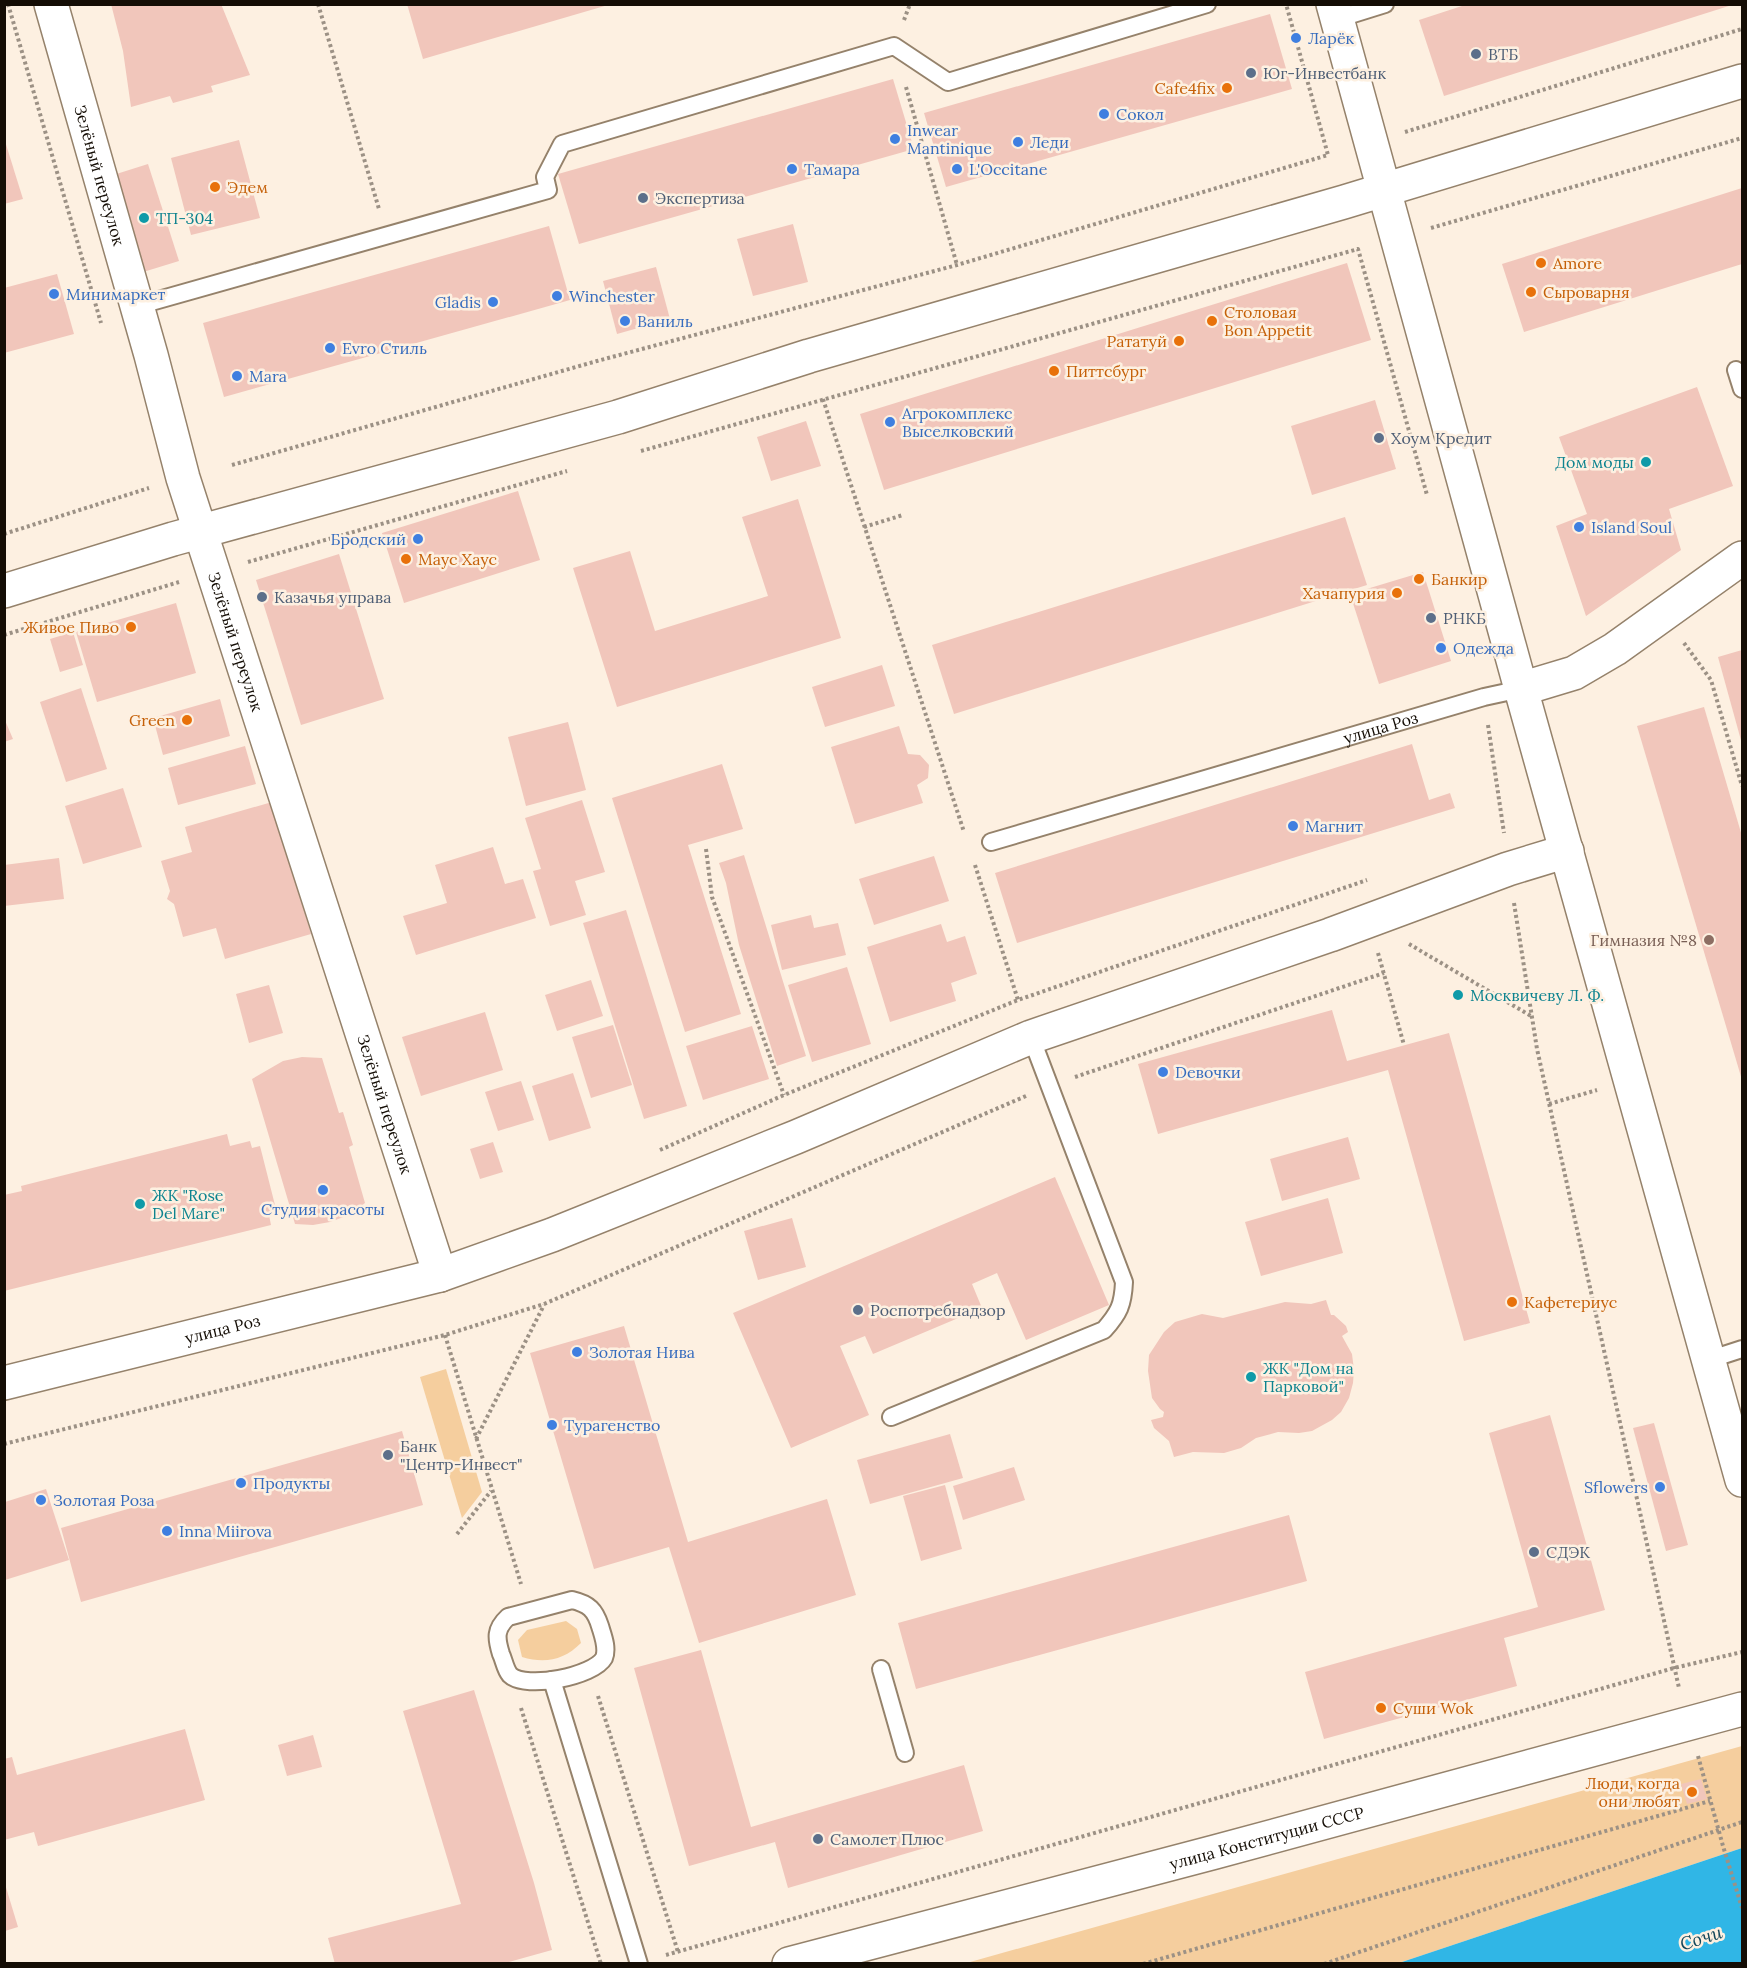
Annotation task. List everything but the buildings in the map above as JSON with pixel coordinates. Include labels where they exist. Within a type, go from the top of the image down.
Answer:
[{"type":"street","name":"Зелёный переулок","points":[[51,4],[137,306],[183,478],[440,1275]]},
{"type":"street","points":[[1335,12],[1521,689],[1743,1480]]},
{"type":"street","points":[[4,591],[201,531],[618,417],[809,356],[1383,190],[1743,81]]},
{"type":"street","name":"улица Роз","points":[[1521,689],[1574,673],[1615,649],[1743,558]]},
{"type":"street","name":"улица Роз","points":[[4,1383],[440,1275],[563,1231],[795,1137],[1031,1037],[1369,921],[1508,869],[1567,851]]},
{"type":"street","name":"улица Конституции СССР","points":[[789,1964],[1215,1852],[1743,1709]]},
{"type":"lane","points":[[137,306],[548,190],[545,177],[562,144],[894,46],[948,82],[1207,4]]},
{"type":"lane","points":[[1335,12],[1385,4]]},
{"type":"lane","points":[[1736,370],[1743,389]]},
{"type":"lane","name":"улица Роз","points":[[992,842],[1484,697],[1521,689]]},
{"type":"lane","points":[[891,1418],[1104,1330],[1117,1315],[1124,1298],[1124,1282],[1031,1037]]},
{"type":"lane","points":[[1708,1360],[1743,1349]]},
{"type":"lane","points":[[572,1600],[589,1606],[597,1615],[606,1652],[597,1666],[590,1670],[541,1682],[520,1680],[511,1676],[497,1641],[498,1628],[508,1617],[572,1600]]},
{"type":"lane","points":[[881,1669],[905,1753]]},
{"type":"lane","points":[[552,1680],[638,1963]]},
{"type":"path","points":[[8,4],[103,327]]},
{"type":"path","points":[[318,4],[387,236]]},
{"type":"path","points":[[910,4],[894,46],[957,265]]},
{"type":"path","points":[[232,465],[597,361],[957,265],[1328,155],[1286,4]]},
{"type":"path","points":[[1403,132],[1743,29]]},
{"type":"path","points":[[1424,230],[1743,138]]},
{"type":"path","points":[[640,451],[1358,249],[1429,502]]},
{"type":"path","points":[[823,399],[966,838]]},
{"type":"path","points":[[244,563],[572,470]]},
{"type":"path","points":[[146,477],[150,488]]},
{"type":"path","points":[[4,534],[155,487]]},
{"type":"path","points":[[864,527],[903,515]]},
{"type":"path","points":[[4,635],[188,580]]},
{"type":"path","points":[[1664,616],[1711,680],[1743,786]]},
{"type":"path","points":[[1484,697],[1508,869],[1549,1104],[1674,1668]]},
{"type":"path","points":[[706,849],[712,897],[784,1095]]},
{"type":"path","points":[[973,860],[1031,1037]]},
{"type":"path","points":[[1369,921],[1532,1017]]},
{"type":"path","points":[[1369,921],[1404,1045]]},
{"type":"path","points":[[4,1444],[445,1335],[544,1304],[1050,1085],[1384,973]]},
{"type":"path","points":[[1549,1104],[1630,1080]]},
{"type":"path","points":[[476,1440],[544,1304]]},
{"type":"path","points":[[445,1335],[529,1611]]},
{"type":"path","points":[[458,1534],[491,1490]]},
{"type":"path","points":[[638,1963],[1674,1668],[1743,1652]]},
{"type":"path","points":[[590,1670],[678,1952]]},
{"type":"path","points":[[511,1676],[600,1964]]},
{"type":"path","points":[[1695,1746],[1718,1831],[1743,1908]]},
{"type":"path","points":[[1143,1964],[1710,1801]]},
{"type":"path","points":[[1324,1964],[1743,1822]]},
{"type":"shaded area","points":[[446,1369],[482,1492],[462,1518],[420,1377]]},
{"type":"shaded area","points":[[566,1621],[577,1629],[581,1643],[575,1649],[554,1659],[539,1660],[522,1657],[518,1640],[527,1630]]},
{"type":"shaded area","points":[[1742,1746],[1742,1848],[1399,1963],[963,1964]]},
{"type":"water","name":"Сочи","points":[[1742,1848],[1742,1963],[1399,1963]]},
{"type":"place","name":"Ларёк","points":[[1296,38]]},
{"type":"place","name":"ВТБ","points":[[1476,54]]},
{"type":"place","name":"Юг-Инвестбанк","points":[[1251,73]]},
{"type":"place","name":"Cafe4fix","points":[[1227,88]]},
{"type":"place","name":"Сокол","points":[[1104,114]]},
{"type":"place","name":"Inwear Mantinique","points":[[895,139]]},
{"type":"place","name":"Леди","points":[[1018,142]]},
{"type":"place","name":"Тамара","points":[[792,169]]},
{"type":"place","name":"L'Occitane","points":[[957,169]]},
{"type":"place","name":"Эдем","points":[[215,187]]},
{"type":"place","name":"Экспертиза","points":[[643,198]]},
{"type":"place","name":"ТП-304","points":[[144,218]]},
{"type":"place","name":"Amore","points":[[1541,263]]},
{"type":"place","name":"Сыроварня","points":[[1531,292]]},
{"type":"place","name":"Минимаркет","points":[[54,294]]},
{"type":"place","name":"Winchester","points":[[557,296]]},
{"type":"place","name":"Gladis","points":[[493,302]]},
{"type":"place","name":"Ваниль","points":[[625,321]]},
{"type":"place","name":"Столовая Bon Appetit","points":[[1212,321]]},
{"type":"place","name":"Рататуй","points":[[1179,341]]},
{"type":"place","name":"Evro Стиль","points":[[330,348]]},
{"type":"place","name":"Питтсбург","points":[[1054,371]]},
{"type":"place","name":"Mara","points":[[237,376]]},
{"type":"place","name":"Агрокомплекс Выселковский","points":[[890,422]]},
{"type":"place","name":"Хоум Кредит","points":[[1379,438]]},
{"type":"place","name":"Дом моды","points":[[1646,462]]},
{"type":"place","name":"Island Soul","points":[[1579,527]]},
{"type":"place","name":"Бродский","points":[[418,539]]},
{"type":"place","name":"Маус Хаус","points":[[406,559]]},
{"type":"place","name":"Банкир","points":[[1419,579]]},
{"type":"place","name":"Хачапурия","points":[[1397,593]]},
{"type":"place","name":"Казачья управа","points":[[262,597]]},
{"type":"place","name":"РНКБ","points":[[1431,618]]},
{"type":"place","name":"Живое Пиво","points":[[131,627]]},
{"type":"place","name":"Одежда","points":[[1441,648]]},
{"type":"place","name":"Green","points":[[187,720]]},
{"type":"place","name":"Магнит","points":[[1293,826]]},
{"type":"place","name":"Гимназия №8","points":[[1709,940]]},
{"type":"place","name":"Москвичеву Л. Ф.","points":[[1458,995]]},
{"type":"place","name":"Dевочки","points":[[1163,1072]]},
{"type":"place","name":"Студия красоты","points":[[323,1190]]},
{"type":"place","name":"ЖК \"Rose Del Mare\"","points":[[140,1204]]},
{"type":"place","name":"Кафетериус","points":[[1512,1302]]},
{"type":"place","name":"Роспотребнадзор","points":[[858,1310]]},
{"type":"place","name":"Золотая Нива","points":[[577,1352]]},
{"type":"place","name":"ЖК \"Дом на Парковой\"","points":[[1251,1377]]},
{"type":"place","name":"Турагенство","points":[[552,1425]]},
{"type":"place","name":"Банк \"Центр-Инвест\"","points":[[388,1455]]},
{"type":"place","name":"Продукты","points":[[241,1483]]},
{"type":"place","name":"Sflowers","points":[[1660,1487]]},
{"type":"place","name":"Золотая Роза","points":[[41,1500]]},
{"type":"place","name":"Inna Miirova","points":[[167,1531]]},
{"type":"place","name":"СДЭК","points":[[1534,1552]]},
{"type":"place","name":"Суши Wok","points":[[1381,1708]]},
{"type":"place","name":"Люди, когда они любят","points":[[1692,1792]]},
{"type":"place","name":"Самолет Плюс","points":[[818,1839]]}]
